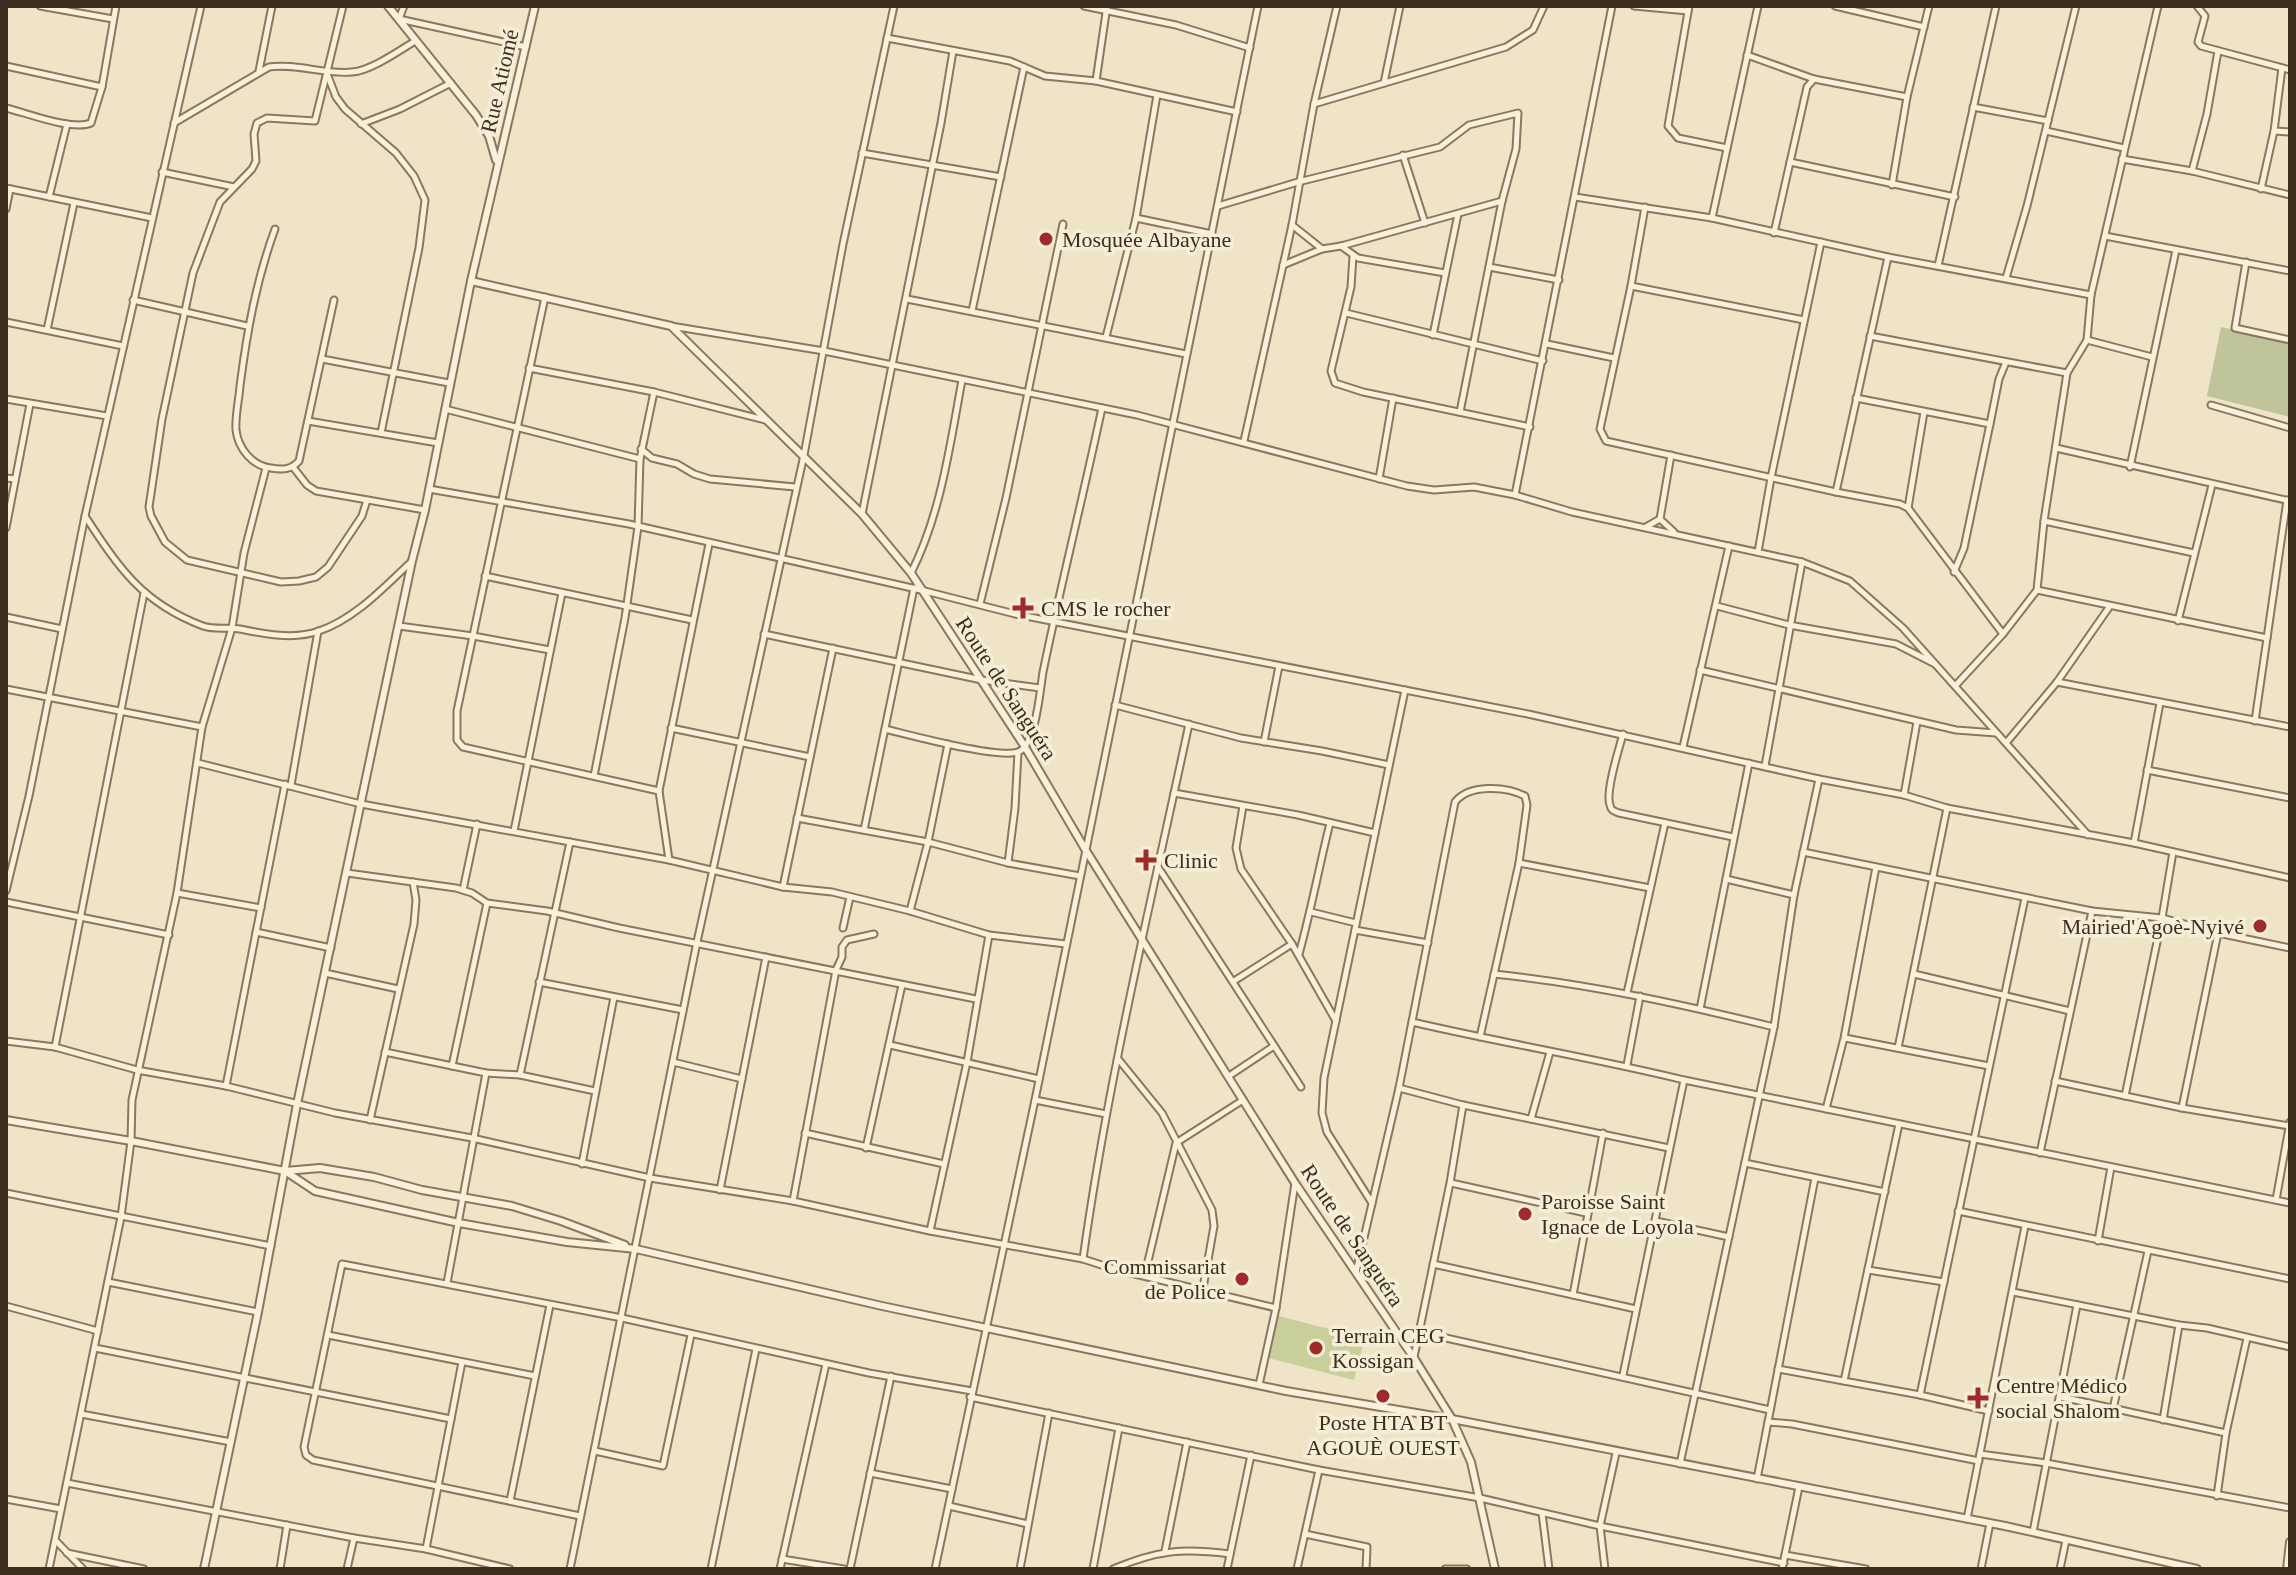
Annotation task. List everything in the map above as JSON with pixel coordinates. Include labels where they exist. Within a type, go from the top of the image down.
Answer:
[{"type":"street","points":[[40,6],[114,19]]},
{"type":"street","points":[[6,108],[67,124],[81,126],[91,123],[102,87],[116,6]]},
{"type":"street","points":[[6,891],[107,416],[201,6]]},
{"type":"street","points":[[259,72],[272,6]]},
{"type":"street","points":[[343,6],[315,121],[267,118],[257,123],[254,134],[256,161],[213,214],[193,273],[155,459],[149,507],[165,542],[180,556],[212,567],[281,582],[316,577],[328,567],[362,516],[367,500]]},
{"type":"street","points":[[204,1569],[258,1312],[297,1104],[497,163],[484,127],[388,6]]},
{"type":"street","points":[[399,19],[404,6]]},
{"type":"street","name":"Rue Atiomé","points":[[497,163],[535,6]]},
{"type":"street","points":[[570,1569],[697,942],[804,455],[843,244],[894,6]]},
{"type":"street","points":[[1084,6],[1106,8],[1176,25],[1250,48]]},
{"type":"street","points":[[935,1569],[1035,1100],[1258,6]]},
{"type":"street","points":[[1244,441],[1337,6]]},
{"type":"street","points":[[1384,83],[1400,6]]},
{"type":"street","points":[[1314,104],[1516,43],[1533,30],[1544,6]]},
{"type":"street","points":[[1515,495],[1612,6]]},
{"type":"street","points":[[1634,6],[1689,9],[1667,121],[1669,130],[1678,138],[1727,148]]},
{"type":"street","points":[[1712,218],[1758,6]]},
{"type":"street","points":[[1835,6],[1924,27]]},
{"type":"street","points":[[1892,185],[1907,97],[1929,6]]},
{"type":"street","points":[[1938,266],[1996,6]]},
{"type":"street","points":[[2006,278],[2076,6]]},
{"type":"street","points":[[1956,685],[2003,634],[2037,590],[2044,521],[2067,373],[2087,340],[2091,295],[2158,6]]},
{"type":"street","points":[[2197,6],[2205,16],[2198,42],[2205,48],[2290,70]]},
{"type":"street","points":[[1096,81],[1106,8]]},
{"type":"street","points":[[399,19],[526,47]]},
{"type":"street","points":[[887,37],[1010,61],[1045,76],[1096,81],[1237,112]]},
{"type":"street","points":[[173,123],[259,72],[284,65],[351,73],[415,41]]},
{"type":"street","points":[[862,514],[907,299],[953,51]]},
{"type":"street","points":[[2192,171],[2207,114],[2218,51]]},
{"type":"street","points":[[1747,55],[1814,79],[1907,97]]},
{"type":"street","points":[[6,66],[102,87]]},
{"type":"street","points":[[972,311],[1024,67]]},
{"type":"street","points":[[2261,189],[2274,131],[2282,68]]},
{"type":"street","points":[[326,70],[336,97],[403,162],[425,200],[419,248],[381,433]]},
{"type":"street","points":[[1774,233],[1807,87],[1814,79]]},
{"type":"street","points":[[361,124],[400,109],[451,83]]},
{"type":"street","points":[[1106,337],[1136,218],[1157,95]]},
{"type":"street","points":[[1973,107],[2048,121]]},
{"type":"street","points":[[1218,206],[1447,144],[1462,128],[1518,113],[1516,149],[1502,201],[1460,412]]},
{"type":"street","points":[[49,197],[67,124]]},
{"type":"street","points":[[2046,131],[2124,148]]},
{"type":"street","points":[[2274,131],[2290,132]]},
{"type":"street","points":[[862,153],[1001,177]]},
{"type":"street","points":[[1403,155],[1425,223]]},
{"type":"street","points":[[2122,159],[2192,171],[2290,195]]},
{"type":"street","points":[[1790,162],[1955,197]]},
{"type":"street","points":[[162,172],[234,187]]},
{"type":"street","points":[[6,209],[8,188],[152,218]]},
{"type":"street","points":[[1575,197],[1712,218],[1888,257],[2091,295]]},
{"type":"street","points":[[1283,265],[1322,249],[1502,201]]},
{"type":"street","points":[[47,330],[74,203]]},
{"type":"street","points":[[1645,207],[1600,429],[1602,437],[1614,444],[1891,501],[1908,508],[2003,634]]},
{"type":"street","points":[[1433,335],[1458,213]]},
{"type":"street","points":[[1136,218],[1212,234]]},
{"type":"street","points":[[980,604],[1063,224]]},
{"type":"street","points":[[1292,225],[1322,249]]},
{"type":"street","points":[[275,229],[247,326],[236,429],[247,455],[266,468],[293,467]]},
{"type":"street","points":[[2105,236],[2290,271]]},
{"type":"street","points":[[1758,552],[1821,242]]},
{"type":"street","points":[[1341,246],[1353,256],[1445,273]]},
{"type":"street","points":[[2130,467],[2176,250]]},
{"type":"street","points":[[1353,256],[1353,277],[1331,371],[1332,380],[1341,386],[1530,427]]},
{"type":"street","points":[[1836,492],[1888,257]]},
{"type":"street","points":[[2246,262],[2235,328],[2290,340]]},
{"type":"street","points":[[1489,267],[1559,280]]},
{"type":"street","points":[[471,281],[671,326],[824,351],[1172,423],[1313,463],[1423,489],[1474,487],[1572,512],[1802,562],[1850,581],[1913,637],[2089,835]]},
{"type":"street","points":[[1631,286],[1804,320]]},
{"type":"street","points":[[545,297],[457,711],[459,743],[463,747],[527,763],[659,791]]},
{"type":"street","points":[[907,299],[1186,354]]},
{"type":"street","points":[[133,300],[247,326]]},
{"type":"street","points":[[293,467],[302,453],[334,300]]},
{"type":"street","points":[[1346,313],[1543,361]]},
{"type":"street","points":[[6,322],[123,346]]},
{"type":"street","name":"Route de Sanguéra","points":[[671,326],[862,514],[911,573],[917,589],[982,680],[1140,939],[1295,1183],[1452,1419],[1471,1462],[1495,1569]]},
{"type":"street","points":[[1870,336],[2067,373]]},
{"type":"street","points":[[2087,340],[2152,357]]},
{"type":"street","points":[[1547,344],[1614,358]]},
{"type":"street","points":[[322,359],[449,383]]},
{"type":"street","points":[[1954,572],[1964,548],[1999,379],[2006,362]]},
{"type":"street","points":[[529,368],[654,392],[765,420]]},
{"type":"street","points":[[911,573],[925,542],[936,504],[962,380]]},
{"type":"street","points":[[594,776],[626,607],[638,527],[641,449],[654,392]]},
{"type":"street","points":[[1379,479],[1393,398]]},
{"type":"street","points":[[1856,398],[1990,424]]},
{"type":"street","points":[[6,399],[107,416]]},
{"type":"street","points":[[6,528],[30,404]]},
{"type":"street","points":[[2211,405],[2290,428]]},
{"type":"street","points":[[885,729],[989,751],[1018,752],[1025,747],[1035,721],[1053,620],[1102,408]]},
{"type":"street","points":[[445,409],[640,459]]},
{"type":"street","points":[[1908,508],[1924,412]]},
{"type":"street","points":[[308,421],[438,443]]},
{"type":"street","points":[[2056,448],[2130,467],[2289,500],[2255,721]]},
{"type":"street","points":[[641,449],[652,458],[677,464],[710,479],[795,487]]},
{"type":"street","points":[[1645,528],[1660,519],[1671,455]]},
{"type":"street","points":[[293,467],[316,491],[425,510]]},
{"type":"street","points":[[49,1569],[121,1217],[131,1141],[132,1100],[177,893],[202,727],[232,628],[241,571],[266,468]]},
{"type":"street","points":[[6,478],[15,479]]},
{"type":"street","points":[[2178,621],[2212,485]]},
{"type":"street","points":[[429,489],[638,527],[1015,614],[1623,734],[1904,795],[1947,808],[2134,843],[2290,878]]},
{"type":"street","points":[[85,516],[122,569],[144,593],[155,603],[206,627],[270,635],[318,631],[365,604],[412,561]]},
{"type":"street","points":[[1660,519],[1674,533]]},
{"type":"street","points":[[2044,521],[2194,553]]},
{"type":"street","points":[[669,860],[659,791],[709,544]]},
{"type":"street","points":[[1683,747],[1729,546]]},
{"type":"street","points":[[1765,766],[1802,562]]},
{"type":"street","points":[[485,576],[692,620]]},
{"type":"street","points":[[864,830],[917,589]]},
{"type":"street","points":[[2037,590],[2267,638]]},
{"type":"street","points":[[55,1047],[144,593]]},
{"type":"street","points":[[514,831],[562,593]]},
{"type":"street","points":[[1717,606],[1789,625],[1903,647],[1939,667]]},
{"type":"street","points":[[2006,743],[2057,682],[2110,606]]},
{"type":"street","points":[[6,617],[62,629]]},
{"type":"street","points":[[399,626],[550,650]]},
{"type":"street","points":[[226,1086],[318,631]]},
{"type":"street","points":[[764,634],[982,680],[1040,688]]},
{"type":"street","points":[[1903,647],[1913,637]]},
{"type":"street","points":[[783,887],[833,648]]},
{"type":"street","points":[[1264,742],[1279,666]]},
{"type":"street","points":[[1700,670],[1779,691],[1956,730],[1997,733]]},
{"type":"street","points":[[2057,682],[2290,727]]},
{"type":"street","points":[[6,689],[202,727]]},
{"type":"street","points":[[1372,1203],[1327,1132],[1323,1121],[1324,1078],[1405,690]]},
{"type":"street","points":[[2134,843],[2160,703]]},
{"type":"street","points":[[1115,705],[1264,742],[1389,765]]},
{"type":"street","points":[[1904,795],[1917,721]]},
{"type":"street","points":[[1083,1259],[1106,1114],[1119,1060],[1140,939],[1189,724]]},
{"type":"street","points":[[671,728],[810,757]]},
{"type":"street","points":[[1623,734],[1610,807],[1619,813],[1733,837]]},
{"type":"street","points":[[910,911],[948,744]]},
{"type":"street","points":[[1008,863],[1018,752]]},
{"type":"street","points":[[198,763],[361,804],[669,860],[783,887],[832,892],[989,935],[1066,944]]},
{"type":"street","points":[[1700,1009],[1749,763]]},
{"type":"street","points":[[2147,770],[2290,798]]},
{"type":"street","points":[[1680,1465],[1774,1027],[1794,895],[1819,779]]},
{"type":"street","points":[[1356,1272],[1399,1088],[1458,798],[1469,791],[1510,790],[1525,796],[1527,805],[1519,863],[1480,1037]]},
{"type":"street","points":[[1174,793],[1298,815],[1375,833]]},
{"type":"street","points":[[1243,806],[1236,848],[1238,863],[1292,944],[1336,1022]]},
{"type":"street","points":[[1898,1048],[1947,808]]},
{"type":"street","points":[[797,818],[928,842],[1008,863],[1080,876]]},
{"type":"street","points":[[1298,956],[1330,823]]},
{"type":"street","points":[[1627,993],[1665,823]]},
{"type":"street","points":[[463,890],[477,824]]},
{"type":"street","points":[[520,1075],[570,842]]},
{"type":"street","points":[[1803,852],[2092,911],[2162,918],[2290,948]]},
{"type":"street","points":[[2125,1096],[2173,852]]},
{"type":"street","points":[[1519,863],[1650,888]]},
{"type":"street","points":[[1158,866],[1301,1087]]},
{"type":"street","points":[[1826,1109],[1844,1038],[1876,867]]},
{"type":"street","points":[[347,873],[463,890],[487,903],[554,913],[976,999]]},
{"type":"street","points":[[1726,879],[1794,895]]},
{"type":"street","points":[[370,1120],[416,912],[413,882]]},
{"type":"street","points":[[177,893],[261,908]]},
{"type":"street","points":[[843,928],[850,897]]},
{"type":"street","points":[[1920,1395],[2025,898]]},
{"type":"street","points":[[6,902],[169,935]]},
{"type":"street","points":[[452,1066],[487,903]]},
{"type":"street","points":[[2040,1153],[2092,911]]},
{"type":"street","points":[[1311,912],[1428,943]]},
{"type":"street","points":[[256,932],[331,948]]},
{"type":"street","points":[[2182,1108],[2218,933]]},
{"type":"street","points":[[793,1201],[836,970],[844,943],[874,934]]},
{"type":"street","points":[[930,1231],[967,1062],[989,935]]},
{"type":"street","points":[[1234,981],[1292,944]]},
{"type":"street","points":[[720,1190],[766,957]]},
{"type":"street","points":[[325,973],[398,989]]},
{"type":"street","points":[[1494,974],[1561,981],[1627,993],[1774,1027]]},
{"type":"street","points":[[1914,974],[2070,1011]]},
{"type":"street","points":[[539,982],[683,1010]]},
{"type":"street","points":[[866,1148],[902,985]]},
{"type":"street","points":[[1627,1066],[1640,996]]},
{"type":"street","points":[[582,1164],[614,997]]},
{"type":"street","points":[[1412,1022],[2290,1203]]},
{"type":"street","points":[[1844,1038],[1989,1066]]},
{"type":"street","points":[[6,1041],[55,1047],[137,1070],[226,1086],[370,1120],[472,1138],[650,1178],[793,1201],[930,1231],[1083,1259],[1276,1308]]},
{"type":"street","points":[[890,1045],[1039,1079]]},
{"type":"street","points":[[1229,1076],[1274,1046]]},
{"type":"street","points":[[385,1052],[595,1091]]},
{"type":"street","points":[[1531,1119],[1550,1052]]},
{"type":"street","points":[[1119,1060],[1162,1113],[1209,1200],[1214,1217],[1203,1288]]},
{"type":"street","points":[[673,1062],[742,1079]]},
{"type":"street","points":[[447,1283],[486,1073]]},
{"type":"street","points":[[1623,1375],[1684,1080]]},
{"type":"street","points":[[2055,1081],[2182,1108],[2290,1124],[2276,1200]]},
{"type":"street","points":[[1399,1088],[1463,1105],[1669,1148]]},
{"type":"street","points":[[1035,1100],[1106,1114]]},
{"type":"street","points":[[1145,1274],[1169,1161],[1176,1143],[1243,1100]]},
{"type":"street","points":[[1414,1358],[1463,1105]]},
{"type":"street","points":[[6,1120],[285,1171],[320,1168],[374,1177],[422,1190],[524,1209],[636,1249],[985,1328],[1259,1385],[1990,1523],[2197,1569]]},
{"type":"street","points":[[1844,1381],[1899,1124]]},
{"type":"street","points":[[805,1133],[944,1164]]},
{"type":"street","points":[[1573,1295],[1603,1133]]},
{"type":"street","points":[[1745,1163],[1885,1192]]},
{"type":"street","points":[[2098,1241],[2111,1167]]},
{"type":"street","points":[[285,1171],[315,1191],[459,1223],[567,1242],[636,1249]]},
{"type":"street","points":[[1757,1479],[1815,1178]]},
{"type":"street","points":[[1259,1385],[1276,1308],[1295,1183]]},
{"type":"street","points":[[1450,1183],[1586,1213]]},
{"type":"street","points":[[6,1193],[271,1246]]},
{"type":"street","points":[[1958,1211],[2290,1279]]},
{"type":"street","points":[[1656,1221],[1729,1237]]},
{"type":"street","points":[[1967,1519],[2026,1225]]},
{"type":"street","points":[[2113,1409],[2148,1251]]},
{"type":"street","points":[[580,1516],[309,1458],[304,1447],[342,1264],[622,1318],[1119,1428],[1319,1470],[1480,1498],[1783,1566],[1799,1487]]},
{"type":"street","points":[[1433,1264],[1636,1309]]},
{"type":"street","points":[[1868,1270],[1944,1282]]},
{"type":"street","points":[[108,1282],[258,1312]]},
{"type":"street","points":[[2013,1292],[2133,1317],[2207,1328],[2290,1347]]},
{"type":"street","points":[[510,1501],[550,1305]]},
{"type":"street","points":[[2033,1532],[2078,1305]]},
{"type":"street","points":[[6,1306],[98,1331]]},
{"type":"street","points":[[2163,1420],[2179,1325]]},
{"type":"street","points":[[1419,1332],[1770,1410]]},
{"type":"street","points":[[328,1335],[535,1376]]},
{"type":"street","points":[[595,1451],[663,1466],[691,1335]]},
{"type":"street","points":[[2217,1496],[2226,1433],[2247,1338]]},
{"type":"street","points":[[95,1348],[451,1419]]},
{"type":"street","points":[[711,1569],[756,1349]]},
{"type":"street","points":[[426,1549],[462,1362]]},
{"type":"street","points":[[780,1569],[826,1364]]},
{"type":"street","points":[[1778,1369],[1989,1411]]},
{"type":"street","points":[[782,1559],[847,1569],[891,1376]]},
{"type":"street","points":[[2061,1397],[2226,1433]]},
{"type":"street","points":[[1020,1569],[1049,1413]]},
{"type":"street","points":[[81,1414],[231,1442]]},
{"type":"street","points":[[1768,1422],[1980,1458],[2046,1463],[2290,1508]]},
{"type":"street","points":[[1093,1569],[1119,1428]]},
{"type":"street","points":[[1165,1551],[1187,1442]]},
{"type":"street","points":[[1605,1569],[1600,1526],[1616,1453]]},
{"type":"street","points":[[1227,1569],[1251,1455]]},
{"type":"street","points":[[1297,1569],[1319,1470]]},
{"type":"street","points":[[870,1473],[952,1489]]},
{"type":"street","points":[[67,1483],[426,1549],[510,1569]]},
{"type":"street","points":[[6,1499],[61,1509]]},
{"type":"street","points":[[949,1506],[1028,1524]]},
{"type":"street","points":[[1542,1513],[1549,1569]]},
{"type":"street","points":[[1981,1569],[1990,1523]]},
{"type":"street","points":[[280,1569],[287,1525]]},
{"type":"street","points":[[1305,1534],[1367,1547],[1366,1569]]},
{"type":"street","points":[[347,1569],[354,1538]]},
{"type":"street","points":[[2060,1569],[2066,1540]]},
{"type":"street","points":[[56,1541],[83,1569]]},
{"type":"street","points":[[2287,1569],[2290,1542]]},
{"type":"street","points":[[1113,1569],[1165,1551],[1190,1549],[1230,1554]]},
{"type":"street","points":[[67,1553],[144,1569]]},
{"type":"street","points":[[1785,1555],[1866,1569]]},
{"type":"street","points":[[2148,1569],[2150,1559]]},
{"type":"street","points":[[481,1569],[482,1561]]},
{"type":"street","points":[[1445,1569],[1467,1569]]},
{"type":"green space","points":[[2221,327],[2290,342],[2290,417],[2207,396]]},
{"type":"green space","name":"Terrain CEG Kossigan","points":[[1278,1316],[1365,1338],[1354,1380],[1268,1358]]},
{"type":"place","name":"Mosquée Albayane","points":[[1046,239]]},
{"type":"place","name":"CMS le rocher","points":[[1023,608]]},
{"type":"place","name":"Clinic","points":[[1146,860]]},
{"type":"place","name":"Mairied'Agoè-Nyivé","points":[[2260,926]]},
{"type":"place","name":"Paroisse Saint Ignace de Loyola","points":[[1525,1214]]},
{"type":"place","name":"Commissariat de Police","points":[[1242,1279]]},
{"type":"place","name":"Terrain CEG Kossigan","points":[[1316,1348]]},
{"type":"place","name":"Poste HTA BT AGOUÈ OUEST","points":[[1383,1396]]},
{"type":"place","name":"Centre Médico social Shalom","points":[[1978,1398]]}]
